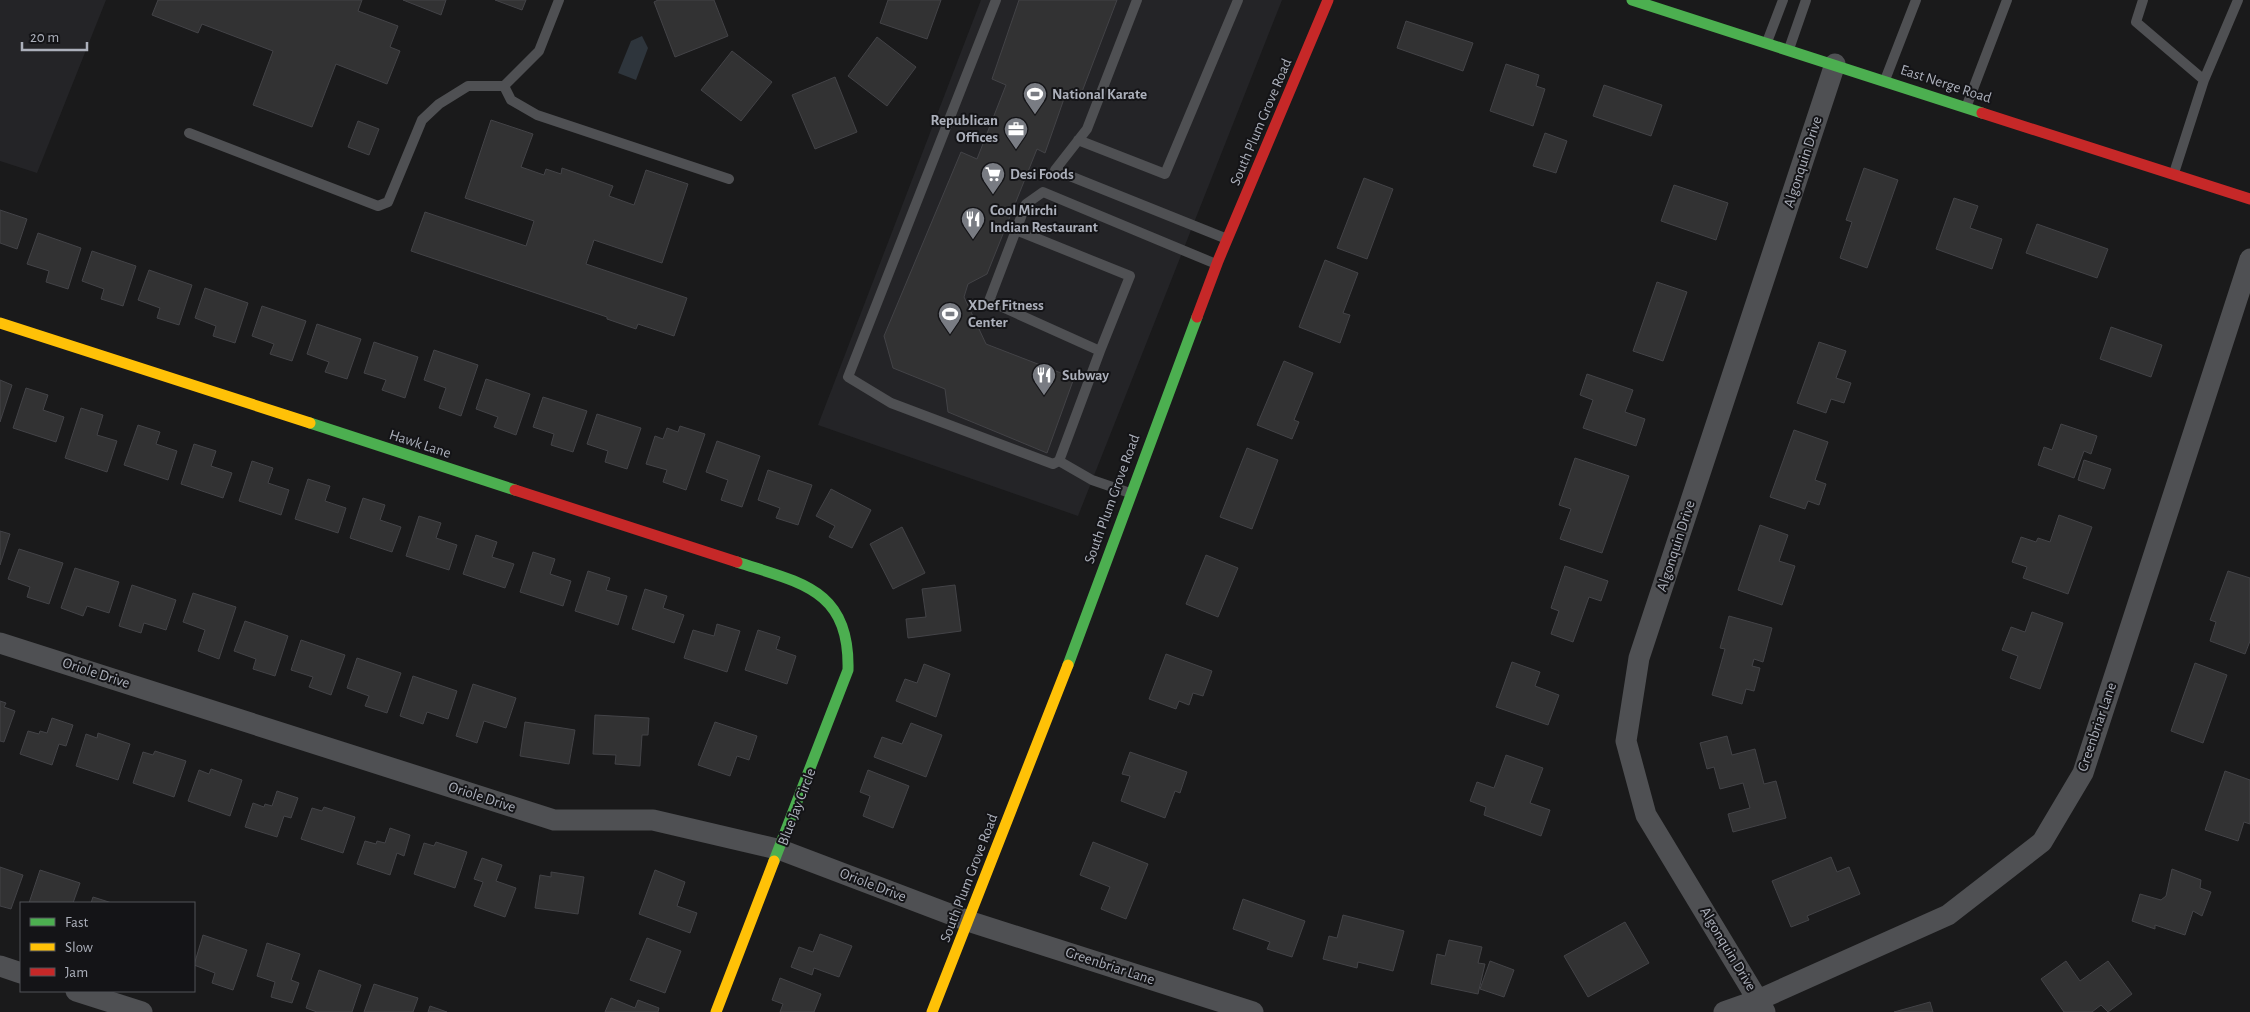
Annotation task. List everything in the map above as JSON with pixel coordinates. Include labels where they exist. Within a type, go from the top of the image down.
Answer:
[{"type":"street","name":"South Plum Grove Road","points":[[932,1012],[1055,699],[1130,493],[1217,265],[1328,0]]},
{"type":"street","name":"East Nerge Road","points":[[1632,0],[1967,106],[2250,199]]},
{"type":"street","name":"Algonquin Drive","points":[[1762,1006],[1646,815],[1626,741],[1639,658],[1835,64]]},
{"type":"street","name":"Greenbriar Lane","points":[[1724,1012],[1762,1006],[1948,915],[2042,842],[2083,773],[2250,259]]},
{"type":"street","name":"Hawk Lane","points":[[0,324],[798,582],[828,600]]},
{"type":"street","name":"Blue Jay Circle","points":[[716,1012],[781,850],[848,670],[848,638],[838,615],[828,600]]},
{"type":"street","name":"Oriole Drive","points":[[0,643],[554,820],[652,820],[781,850],[968,921]]},
{"type":"street","name":"Greenbriar Lane","points":[[968,921],[1253,1012]]},
{"type":"street","points":[[0,966],[20,973]]},
{"type":"street","points":[[84,999],[142,1012]]},
{"type":"lane","points":[[189,133],[378,206],[388,202],[422,120],[438,104],[468,86],[504,86],[539,52],[559,0]]},
{"type":"lane","points":[[996,0],[848,377],[891,403],[1053,464],[1059,461],[1130,276],[1016,230]]},
{"type":"lane","points":[[1136,0],[1086,129],[1055,170],[1228,240]]},
{"type":"lane","points":[[1078,140],[1165,174],[1238,0]]},
{"type":"lane","points":[[1767,42],[1783,0]]},
{"type":"lane","points":[[1789,49],[1806,0]]},
{"type":"lane","points":[[1886,80],[1916,0]]},
{"type":"lane","points":[[1967,106],[2008,0]]},
{"type":"lane","points":[[2143,0],[2136,22],[2204,80]]},
{"type":"lane","points":[[2174,174],[2204,80],[2238,0]]},
{"type":"lane","points":[[504,86],[511,100],[537,115],[729,179]]},
{"type":"lane","points":[[1100,351],[989,301],[1026,204],[1043,192],[1217,265]]},
{"type":"lane","points":[[1059,461],[1092,480],[1130,493]]},
{"type":"shaded area","points":[[0,0],[106,0],[37,173],[0,161]]},
{"type":"shaded area","points":[[981,0],[1282,0],[1078,516],[818,425]]},
{"type":"shaded area","points":[[642,36],[648,48],[636,80],[618,73],[631,41]]},
{"type":"building","points":[[158,0],[362,0],[358,11],[398,26],[390,47],[400,51],[387,84],[336,64],[312,127],[253,105],[273,51],[202,24],[198,33],[152,15]]},
{"type":"building","points":[[403,0],[446,0],[441,15]]},
{"type":"building","points":[[495,0],[526,0],[522,10]]},
{"type":"building","points":[[658,0],[714,0],[728,36],[675,57],[654,2]]},
{"type":"building","points":[[888,0],[941,0],[927,39],[880,23]]},
{"type":"building","points":[[1019,0],[1117,0],[1080,97],[1066,93],[1045,153],[1037,149],[987,274],[968,284],[964,297],[986,344],[1074,378],[1047,453],[948,412],[945,389],[893,368],[884,336],[961,152],[977,159],[1006,85],[992,79]]},
{"type":"building","points":[[1406,21],[1473,43],[1463,71],[1397,48]]},
{"type":"building","points":[[877,37],[916,67],[887,106],[848,76]]},
{"type":"building","points":[[732,51],[772,82],[741,121],[701,90]]},
{"type":"building","points":[[1506,64],[1539,75],[1536,86],[1545,89],[1533,126],[1490,111]]},
{"type":"building","points":[[835,77],[857,132],[815,149],[792,95]]},
{"type":"building","points":[[1604,85],[1662,105],[1651,136],[1593,116]]},
{"type":"building","points":[[491,120],[533,134],[521,167],[544,175],[546,169],[561,174],[562,168],[613,186],[609,196],[634,205],[646,170],[688,184],[662,263],[594,240],[586,264],[687,298],[674,336],[638,324],[636,329],[607,319],[607,317],[411,251],[425,212],[526,246],[534,221],[465,198]]},
{"type":"building","points":[[358,121],[379,129],[369,155],[348,147]]},
{"type":"building","points":[[1545,133],[1567,141],[1556,173],[1533,166]]},
{"type":"building","points":[[1864,168],[1898,180],[1867,268],[1840,258],[1852,222],[1846,220]]},
{"type":"building","points":[[1364,178],[1393,189],[1367,259],[1337,248]]},
{"type":"building","points":[[1674,185],[1728,203],[1716,240],[1661,221]]},
{"type":"building","points":[[1954,198],[1978,206],[1970,228],[2002,239],[1992,269],[1936,249]]},
{"type":"building","points":[[0,210],[27,219],[17,249],[0,243]]},
{"type":"building","points":[[2037,224],[2108,249],[2097,278],[2026,253]]},
{"type":"building","points":[[38,233],[81,248],[68,289],[46,282],[49,271],[27,264]]},
{"type":"building","points":[[92,251],[136,266],[123,306],[101,299],[104,289],[82,281]]},
{"type":"building","points":[[1325,260],[1358,273],[1343,313],[1350,315],[1340,343],[1299,327]]},
{"type":"building","points":[[149,270],[192,285],[179,325],[157,318],[160,308],[138,300]]},
{"type":"building","points":[[1657,282],[1687,292],[1663,361],[1633,351]]},
{"type":"building","points":[[205,288],[248,303],[235,343],[213,336],[216,326],[195,318]]},
{"type":"building","points":[[262,306],[306,321],[292,361],[270,354],[274,344],[252,336]]},
{"type":"building","points":[[317,324],[361,339],[347,379],[325,372],[329,362],[307,354]]},
{"type":"building","points":[[2111,327],[2162,345],[2151,377],[2100,359]]},
{"type":"building","points":[[374,342],[418,357],[405,398],[382,390],[386,380],[364,373]]},
{"type":"building","points":[[1819,342],[1846,351],[1836,378],[1851,383],[1844,403],[1831,399],[1826,413],[1797,403]]},
{"type":"building","points":[[434,350],[478,365],[461,416],[439,408],[446,388],[424,380]]},
{"type":"building","points":[[1284,361],[1313,373],[1294,420],[1299,422],[1292,439],[1257,425]]},
{"type":"building","points":[[1587,374],[1633,390],[1625,412],[1645,419],[1636,446],[1583,428],[1593,400],[1580,395]]},
{"type":"building","points":[[486,379],[530,394],[516,435],[494,427],[498,417],[476,409]]},
{"type":"building","points":[[0,380],[12,385],[0,422]]},
{"type":"building","points":[[26,388],[48,395],[43,410],[64,417],[56,442],[13,428]]},
{"type":"building","points":[[543,397],[587,411],[573,452],[551,445],[554,434],[533,427]]},
{"type":"building","points":[[81,408],[103,415],[97,435],[117,441],[107,472],[65,458]]},
{"type":"building","points":[[597,414],[641,428],[627,469],[605,462],[608,451],[587,444]]},
{"type":"building","points":[[2061,424],[2097,436],[2091,454],[2084,451],[2074,478],[2038,465],[2044,447],[2052,450]]},
{"type":"building","points":[[138,425],[160,432],[156,444],[177,451],[168,480],[124,465]]},
{"type":"building","points":[[680,426],[705,434],[686,490],[663,482],[667,470],[646,464],[655,436],[663,439],[667,428],[678,432]]},
{"type":"building","points":[[1794,430],[1828,442],[1815,480],[1826,484],[1819,505],[1808,501],[1805,509],[1770,497]]},
{"type":"building","points":[[717,441],[760,456],[742,507],[721,500],[728,480],[706,472]]},
{"type":"building","points":[[194,444],[216,451],[211,466],[232,473],[223,498],[181,484]]},
{"type":"building","points":[[1247,448],[1278,460],[1252,529],[1220,517]]},
{"type":"building","points":[[1575,458],[1629,476],[1602,553],[1560,539],[1571,509],[1559,505]]},
{"type":"building","points":[[2084,460],[2111,469],[2104,489],[2078,480]]},
{"type":"building","points":[[252,461],[273,468],[268,483],[289,490],[281,515],[239,501]]},
{"type":"building","points":[[768,470],[812,485],[798,525],[776,518],[780,508],[758,500]]},
{"type":"building","points":[[308,479],[330,486],[325,501],[346,508],[338,533],[295,519]]},
{"type":"building","points":[[831,489],[871,510],[852,548],[829,537],[835,526],[816,516]]},
{"type":"building","points":[[363,498],[385,505],[380,520],[401,527],[392,552],[350,538]]},
{"type":"building","points":[[2059,515],[2092,527],[2068,594],[2023,578],[2027,567],[2012,562],[2021,537],[2036,542],[2038,538],[2050,542]]},
{"type":"building","points":[[419,516],[441,523],[436,538],[457,545],[449,570],[406,556]]},
{"type":"building","points":[[1760,525],[1788,535],[1779,561],[1795,566],[1782,605],[1738,590]]},
{"type":"building","points":[[902,527],[925,573],[893,589],[870,544]]},
{"type":"building","points":[[0,531],[10,534],[0,565]]},
{"type":"building","points":[[476,535],[497,542],[492,557],[514,564],[505,588],[463,574]]},
{"type":"building","points":[[19,549],[63,563],[49,604],[27,597],[30,587],[8,579]]},
{"type":"building","points":[[533,552],[555,559],[550,574],[571,581],[563,606],[520,592]]},
{"type":"building","points":[[1206,555],[1238,568],[1218,617],[1186,604]]},
{"type":"building","points":[[1565,566],[1608,581],[1601,601],[1589,597],[1573,642],[1551,634],[1559,611],[1551,608]]},
{"type":"building","points":[[75,568],[119,582],[109,613],[87,606],[83,616],[61,608]]},
{"type":"building","points":[[588,571],[610,578],[606,590],[627,596],[618,625],[575,611]]},
{"type":"building","points":[[2228,571],[2250,578],[2250,641],[2245,654],[2210,641],[2216,622],[2210,620]]},
{"type":"building","points":[[132,585],[176,600],[166,630],[144,623],[141,633],[119,626]]},
{"type":"building","points":[[955,585],[961,631],[908,638],[906,619],[926,617],[922,589]]},
{"type":"building","points":[[645,589],[667,596],[663,608],[684,615],[674,643],[632,629]]},
{"type":"building","points":[[193,593],[236,607],[219,659],[198,651],[205,630],[183,622]]},
{"type":"building","points":[[2032,612],[2063,623],[2040,689],[2010,678],[2018,656],[2002,650],[2011,627],[2025,632]]},
{"type":"building","points":[[1729,616],[1772,628],[1763,662],[1754,659],[1752,666],[1760,668],[1754,691],[1746,689],[1742,704],[1712,695],[1725,649],[1720,648]]},
{"type":"building","points":[[245,621],[288,636],[275,676],[253,669],[256,659],[234,651]]},
{"type":"building","points":[[717,624],[740,631],[727,672],[684,658],[693,630],[714,636]]},
{"type":"building","points":[[758,630],[780,637],[776,649],[796,656],[787,684],[745,670]]},
{"type":"building","points":[[301,640],[345,655],[331,695],[309,687],[313,677],[291,670]]},
{"type":"building","points":[[1166,654],[1212,671],[1203,696],[1193,693],[1189,705],[1179,701],[1176,709],[1149,699]]},
{"type":"building","points":[[357,658],[401,673],[387,713],[365,706],[369,696],[347,688]]},
{"type":"building","points":[[1512,662],[1540,672],[1535,686],[1559,695],[1548,725],[1496,707]]},
{"type":"building","points":[[2195,663],[2227,675],[2203,743],[2171,731]]},
{"type":"building","points":[[924,664],[950,674],[936,717],[896,701],[905,679],[917,683]]},
{"type":"building","points":[[413,676],[457,691],[448,719],[427,712],[423,724],[400,716]]},
{"type":"building","points":[[473,684],[516,698],[506,728],[484,721],[477,743],[456,736]]},
{"type":"building","points":[[0,701],[6,703],[4,707],[15,711],[4,742],[0,741]]},
{"type":"building","points":[[595,715],[649,718],[648,735],[642,735],[640,766],[615,764],[616,755],[593,754]]},
{"type":"building","points":[[52,718],[73,725],[66,746],[59,744],[52,765],[20,754],[28,731],[39,734],[40,731],[47,733]]},
{"type":"building","points":[[525,722],[575,730],[569,764],[520,756]]},
{"type":"building","points":[[715,722],[757,736],[749,760],[737,756],[730,776],[698,765]]},
{"type":"building","points":[[911,723],[942,735],[926,777],[874,757],[882,737],[902,744]]},
{"type":"building","points":[[98,733],[130,744],[118,780],[76,766],[86,734],[97,738]]},
{"type":"building","points":[[1727,736],[1732,755],[1755,749],[1764,784],[1776,781],[1786,818],[1733,832],[1728,814],[1750,808],[1743,783],[1720,789],[1714,767],[1707,769],[1700,743]]},
{"type":"building","points":[[155,751],[186,761],[174,797],[133,783],[143,752],[153,755]]},
{"type":"building","points":[[1130,752],[1187,772],[1180,793],[1175,791],[1165,818],[1121,801],[1130,776],[1122,774]]},
{"type":"building","points":[[1506,755],[1543,768],[1530,803],[1550,810],[1541,836],[1484,815],[1486,807],[1470,801],[1477,782],[1494,788]]},
{"type":"building","points":[[211,769],[242,780],[230,816],[188,801],[199,770],[209,774]]},
{"type":"building","points":[[868,770],[909,786],[893,828],[863,816],[870,796],[860,792]]},
{"type":"building","points":[[2225,771],[2250,780],[2250,824],[2244,822],[2238,841],[2205,830]]},
{"type":"building","points":[[277,791],[298,798],[291,818],[284,816],[277,837],[245,827],[253,803],[264,807],[265,804],[272,806]]},
{"type":"building","points":[[324,807],[355,817],[343,853],[301,839],[312,808],[322,811]]},
{"type":"building","points":[[390,828],[410,835],[404,856],[397,853],[390,875],[357,864],[365,841],[376,844],[377,841],[385,843]]},
{"type":"building","points":[[436,842],[467,852],[455,888],[414,874],[424,843],[434,846]]},
{"type":"building","points":[[1093,842],[1148,864],[1126,919],[1101,909],[1110,887],[1080,875]]},
{"type":"building","points":[[1831,857],[1837,872],[1849,867],[1860,894],[1807,916],[1809,920],[1791,927],[1772,881]]},
{"type":"building","points":[[482,858],[502,865],[496,881],[516,888],[505,917],[474,906],[483,882],[474,879]]},
{"type":"building","points":[[0,867],[23,875],[11,909],[0,906]]},
{"type":"building","points":[[2172,869],[2201,880],[2200,888],[2211,892],[2202,916],[2193,911],[2185,935],[2155,925],[2155,929],[2132,921],[2140,894],[2161,900],[2166,896]]},
{"type":"building","points":[[40,870],[80,883],[73,902],[29,902]]},
{"type":"building","points":[[655,870],[685,882],[677,906],[697,913],[690,933],[639,914]]},
{"type":"building","points":[[551,872],[584,877],[578,914],[535,908],[540,875],[551,877]]},
{"type":"building","points":[[93,897],[109,902],[91,902]]},
{"type":"building","points":[[1243,899],[1305,921],[1292,957],[1267,949],[1270,942],[1233,929]]},
{"type":"building","points":[[1343,915],[1404,931],[1393,971],[1358,962],[1357,968],[1323,959],[1329,936],[1337,938]]},
{"type":"building","points":[[1625,922],[1649,963],[1588,997],[1564,956]]},
{"type":"building","points":[[820,934],[852,946],[839,977],[814,968],[812,975],[791,967],[799,947],[813,952]]},
{"type":"building","points":[[203,935],[247,950],[233,990],[212,983],[215,973],[195,965]]},
{"type":"building","points":[[647,938],[681,951],[665,993],[630,980]]},
{"type":"building","points":[[1449,940],[1482,947],[1478,963],[1485,964],[1478,994],[1431,984],[1437,954],[1445,956]]},
{"type":"building","points":[[267,943],[300,954],[291,980],[299,983],[292,1003],[271,997],[275,982],[257,976]]},
{"type":"building","points":[[1490,961],[1514,970],[1504,997],[1480,989]]},
{"type":"building","points":[[2066,961],[2080,981],[2108,961],[2132,994],[2108,1012],[2101,1005],[2092,1012],[2064,1012],[2041,979]]},
{"type":"building","points":[[319,970],[361,985],[352,1012],[317,1012],[306,1008]]},
{"type":"building","points":[[780,978],[821,994],[814,1012],[780,1012],[783,1004],[772,1000]]},
{"type":"building","points":[[374,984],[418,998],[413,1012],[364,1012]]},
{"type":"building","points":[[611,998],[635,1008],[638,1000],[659,1008],[658,1012],[605,1012]]},
{"type":"building","points":[[1930,1002],[1933,1012],[1894,1012]]},
{"type":"building","points":[[430,1006],[447,1012],[428,1012]]},
{"type":"traffic: fast","points":[[1632,0],[1982,113]]},
{"type":"traffic: fast","points":[[1068,665],[1197,317]]},
{"type":"traffic: fast","points":[[310,423],[515,490]]},
{"type":"traffic: fast","points":[[737,562],[782,576],[801,584],[817,594],[831,606],[840,622],[846,643],[848,670],[774,861]]},
{"type":"traffic: slow","points":[[0,323],[310,423]]},
{"type":"traffic: slow","points":[[932,1012],[1068,665]]},
{"type":"traffic: slow","points":[[716,1012],[774,861]]},
{"type":"traffic: jam","points":[[1197,317],[1218,261],[1328,0]]},
{"type":"traffic: jam","points":[[1982,113],[2250,199]]},
{"type":"traffic: jam","points":[[515,490],[737,562]]},
{"type":"place","name":"National Karate","points":[[1035,115]]},
{"type":"place","name":"Republican Offices","points":[[1016,150]]},
{"type":"place","name":"Desi Foods","points":[[993,195]]},
{"type":"place","name":"Cool Mirchi Indian Restaurant","points":[[973,240]]},
{"type":"place","name":"XDef Fitness Center","points":[[950,335]]},
{"type":"place","name":"Subway","points":[[1044,396]]}]
